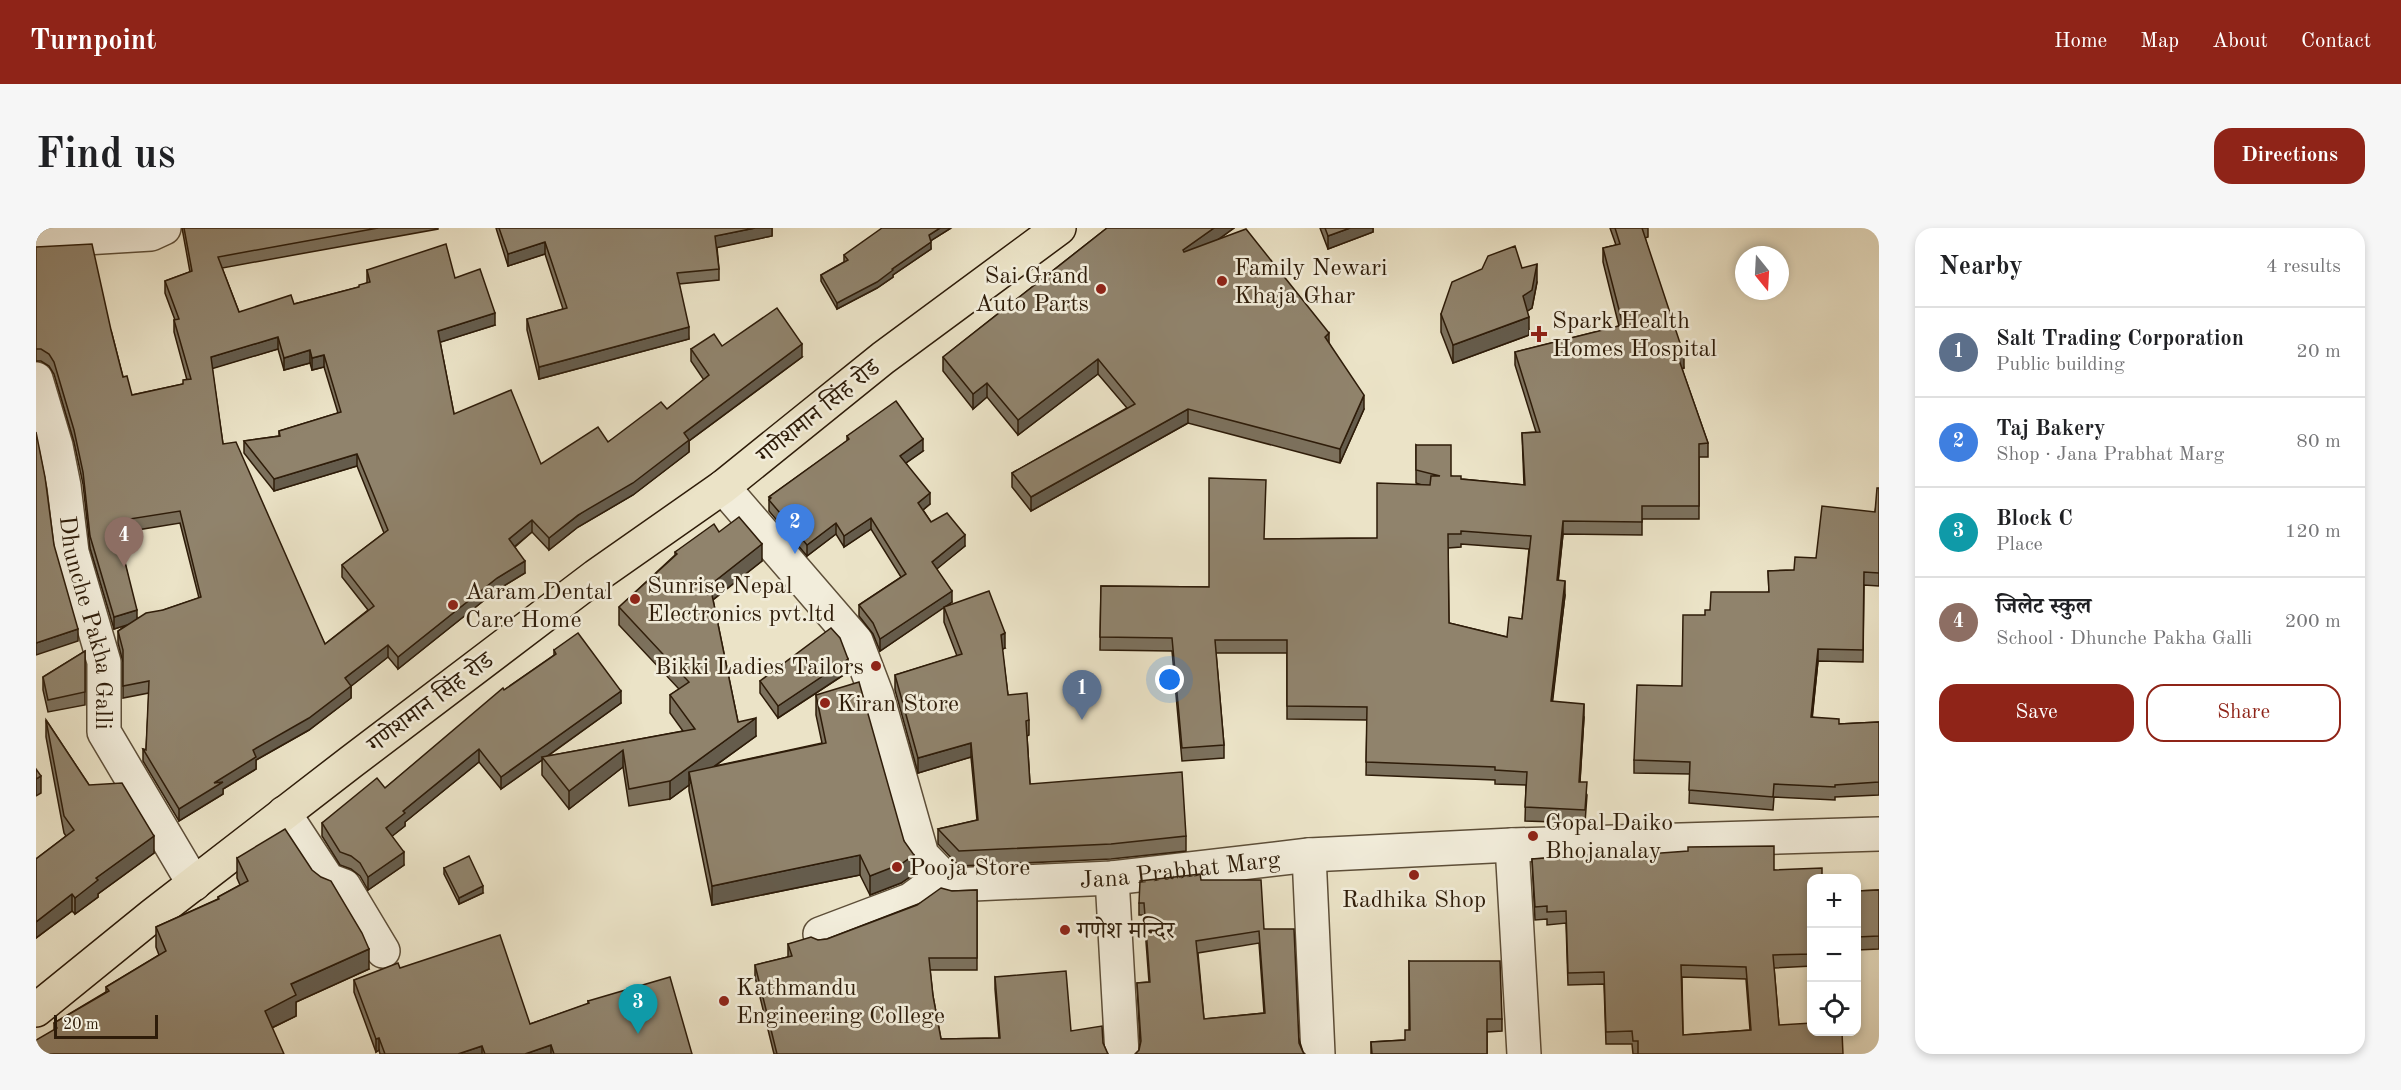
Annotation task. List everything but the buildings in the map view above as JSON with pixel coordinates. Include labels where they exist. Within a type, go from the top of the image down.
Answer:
[{"type":"highway","name":"गणेशमान सिंह रोड","points":[[36,1010],[285,813],[596,576],[723,488],[883,358],[1059,228]]},
{"type":"street","points":[[36,241],[151,234],[164,228]]},
{"type":"street","name":"Dhunche Pakha Galli","points":[[36,379],[56,446],[64,486],[72,552],[104,662],[104,732],[194,884]]},
{"type":"street","name":"Jana Prabhat Marg","points":[[723,488],[856,641],[877,696],[922,855],[951,885],[1112,878],[1309,855],[1512,845],[1879,834]]},
{"type":"street","points":[[285,813],[327,880],[344,886],[383,951]]},
{"type":"street","points":[[1512,845],[1524,1054]]},
{"type":"street","points":[[1309,855],[1318,1054]]},
{"type":"street","points":[[820,934],[910,900],[943,876]]},
{"type":"street","points":[[1112,878],[1122,1054]]},
{"type":"place","name":"Family Newari Khaja Ghar","points":[[1222,281]]},
{"type":"place","name":"Sai Grand Auto Parts","points":[[1101,289]]},
{"type":"place","name":"Spark Health Homes Hospital","points":[[1539,334]]},
{"type":"place","name":"Taj Bakery","points":[[795,554]]},
{"type":"place","name":"जिलेट स्कुल","points":[[124,567]]},
{"type":"place","name":"Sunrise Nepal Electronics pvt.ltd","points":[[635,599]]},
{"type":"place","name":"Aaram Dental Care Home","points":[[453,605]]},
{"type":"place","name":"Bikki Ladies Tailors","points":[[876,666]]},
{"type":"place","name":"Kiran Store","points":[[825,703]]},
{"type":"place","name":"Salt Trading Corporation","points":[[1082,720]]},
{"type":"place","name":"Gopal Daiko Bhojanalay","points":[[1533,836]]},
{"type":"place","name":"Pooja Store","points":[[897,867]]},
{"type":"place","name":"Radhika Shop","points":[[1414,875]]},
{"type":"place","name":"गणेश मन्दिर","points":[[1065,930]]},
{"type":"place","name":"Kathmandu Engineering College","points":[[724,1001]]},
{"type":"place","name":"Block C","points":[[638,1034]]}]
